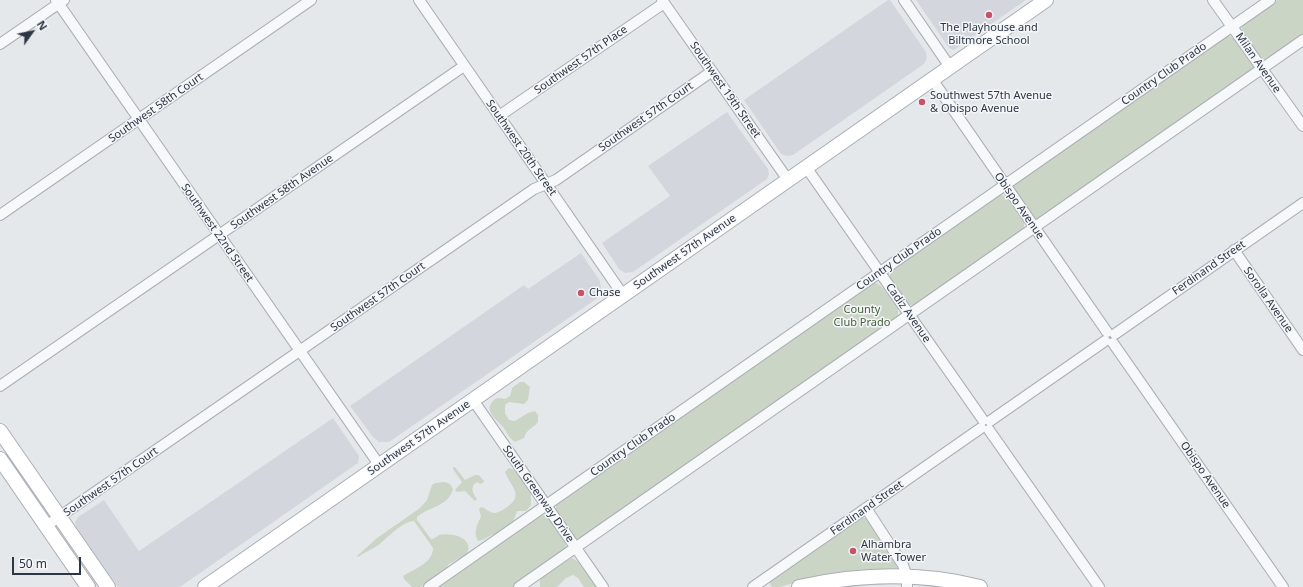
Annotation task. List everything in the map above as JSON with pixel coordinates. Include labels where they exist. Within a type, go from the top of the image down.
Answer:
[{"type":"main road","name":"Southwest 57th Avenue","points":[[205,587],[1046,0]]},
{"type":"main road","points":[[0,431],[108,587]]},
{"type":"main road","points":[[0,459],[88,587]]},
{"type":"main road","points":[[799,587],[829,581],[863,577],[907,582],[946,580],[980,587]]},
{"type":"street","name":"Southwest 58th Court","points":[[0,215],[311,0]]},
{"type":"street","name":"Southwest 20th Street","points":[[419,0],[623,295]]},
{"type":"street","points":[[904,0],[950,67]]},
{"type":"street","name":"Milan Avenue","points":[[1213,0],[1303,126]]},
{"type":"street","name":"Country Club Prado","points":[[429,587],[1270,0]]},
{"type":"street","name":"Southwest 22nd Street","points":[[60,1],[138,120],[380,466]]},
{"type":"street","points":[[0,44],[60,1]]},
{"type":"street","name":"Southwest 19th Street","points":[[663,1],[711,72],[788,180]]},
{"type":"street","name":"Southwest 57th Place","points":[[499,116],[663,1]]},
{"type":"street","points":[[519,587],[1303,40]]},
{"type":"street","name":"Southwest 58th Avenue","points":[[0,386],[464,66]]},
{"type":"street","name":"Southwest 57th Court","points":[[46,526],[60,518],[534,189],[556,180],[711,72]]},
{"type":"street","name":"Obispo Avenue","points":[[932,80],[1283,587]]},
{"type":"street","name":"Cadiz Avenue","points":[[806,168],[1099,587]]},
{"type":"street","name":"Ferdinand Street","points":[[753,587],[1303,203]]},
{"type":"street","name":"Sorolla Avenue","points":[[1234,250],[1303,350]]},
{"type":"street","name":"South Greenway Drive","points":[[473,400],[603,587]]},
{"type":"street","points":[[866,508],[903,565],[907,582]]},
{"type":"shaded area","points":[[890,0],[926,52],[927,58],[924,64],[793,155],[787,156],[781,154],[744,100]]},
{"type":"shaded area","points":[[916,0],[1026,0],[954,50],[949,48]]},
{"type":"shaded area","points":[[727,112],[768,169],[769,174],[767,179],[633,272],[625,273],[619,269],[602,243],[670,196],[648,166]]},
{"type":"shaded area","points":[[581,253],[600,281],[602,295],[389,442],[379,442],[373,437],[350,406],[524,285],[528,289]]},
{"type":"shaded area","points":[[333,418],[359,456],[358,463],[180,587],[118,587],[77,530],[75,523],[78,517],[104,500],[139,551]]},
{"type":"green space","points":[[1277,0],[1303,0],[1303,35],[1278,53],[1264,59],[1255,52],[1243,36],[1242,28],[1245,22]]},
{"type":"green space","points":[[1229,36],[1235,38],[1253,63],[1251,72],[1041,218],[1036,219],[1032,217],[1014,192],[1014,185],[1019,180],[1224,37]]},
{"type":"green space","name":"County Club Prado","points":[[996,195],[1006,197],[1024,222],[1024,227],[1021,232],[917,305],[906,303],[890,280],[890,274],[895,267]]},
{"type":"green space","name":"County Club Prado","points":[[876,283],[881,286],[898,308],[898,316],[894,321],[583,538],[579,539],[574,537],[556,512],[556,505],[561,500],[869,284]]},
{"type":"green space","points":[[520,382],[524,382],[530,387],[528,400],[524,404],[509,402],[505,405],[505,413],[509,420],[515,421],[528,413],[535,411],[538,415],[538,422],[528,430],[524,438],[515,442],[492,416],[490,412],[490,405],[495,399],[505,399],[510,396],[512,388]]},
{"type":"green space","points":[[453,467],[455,467],[465,480],[475,475],[479,475],[484,481],[480,484],[477,482],[474,484],[473,492],[477,499],[475,501],[465,491],[457,492],[455,490],[462,482]]},
{"type":"green space","points":[[509,468],[516,472],[529,486],[531,493],[531,505],[526,511],[517,511],[513,521],[506,529],[478,541],[476,532],[481,517],[479,509],[481,507],[497,513],[512,503],[515,498],[515,490],[505,472]]},
{"type":"green space","points":[[445,482],[450,484],[453,489],[451,495],[443,503],[422,513],[417,517],[417,520],[431,539],[439,535],[447,534],[463,539],[468,546],[467,554],[449,564],[443,573],[431,582],[420,587],[412,587],[403,576],[426,562],[430,558],[433,548],[414,521],[401,526],[380,544],[358,557],[357,556],[377,538],[420,508],[427,500],[432,485],[435,483]]},
{"type":"green space","points":[[537,516],[548,516],[565,541],[565,551],[513,587],[436,587]]},
{"type":"green space","points":[[861,518],[865,518],[870,521],[897,563],[898,569],[896,572],[794,583],[780,587],[772,587],[769,582],[771,580]]},
{"type":"green space","points":[[572,558],[583,567],[597,587],[584,587],[578,578],[573,575],[566,578],[557,587],[540,587],[540,578],[552,569]]},
{"type":"place","name":"The Playhouse and Biltmore School","points":[[989,15]]},
{"type":"place","name":"Southwest 57th Avenue & Obispo Avenue","points":[[922,102]]},
{"type":"place","name":"Chase","points":[[581,293]]},
{"type":"place","name":"Alhambra Water Tower","points":[[853,551]]}]
